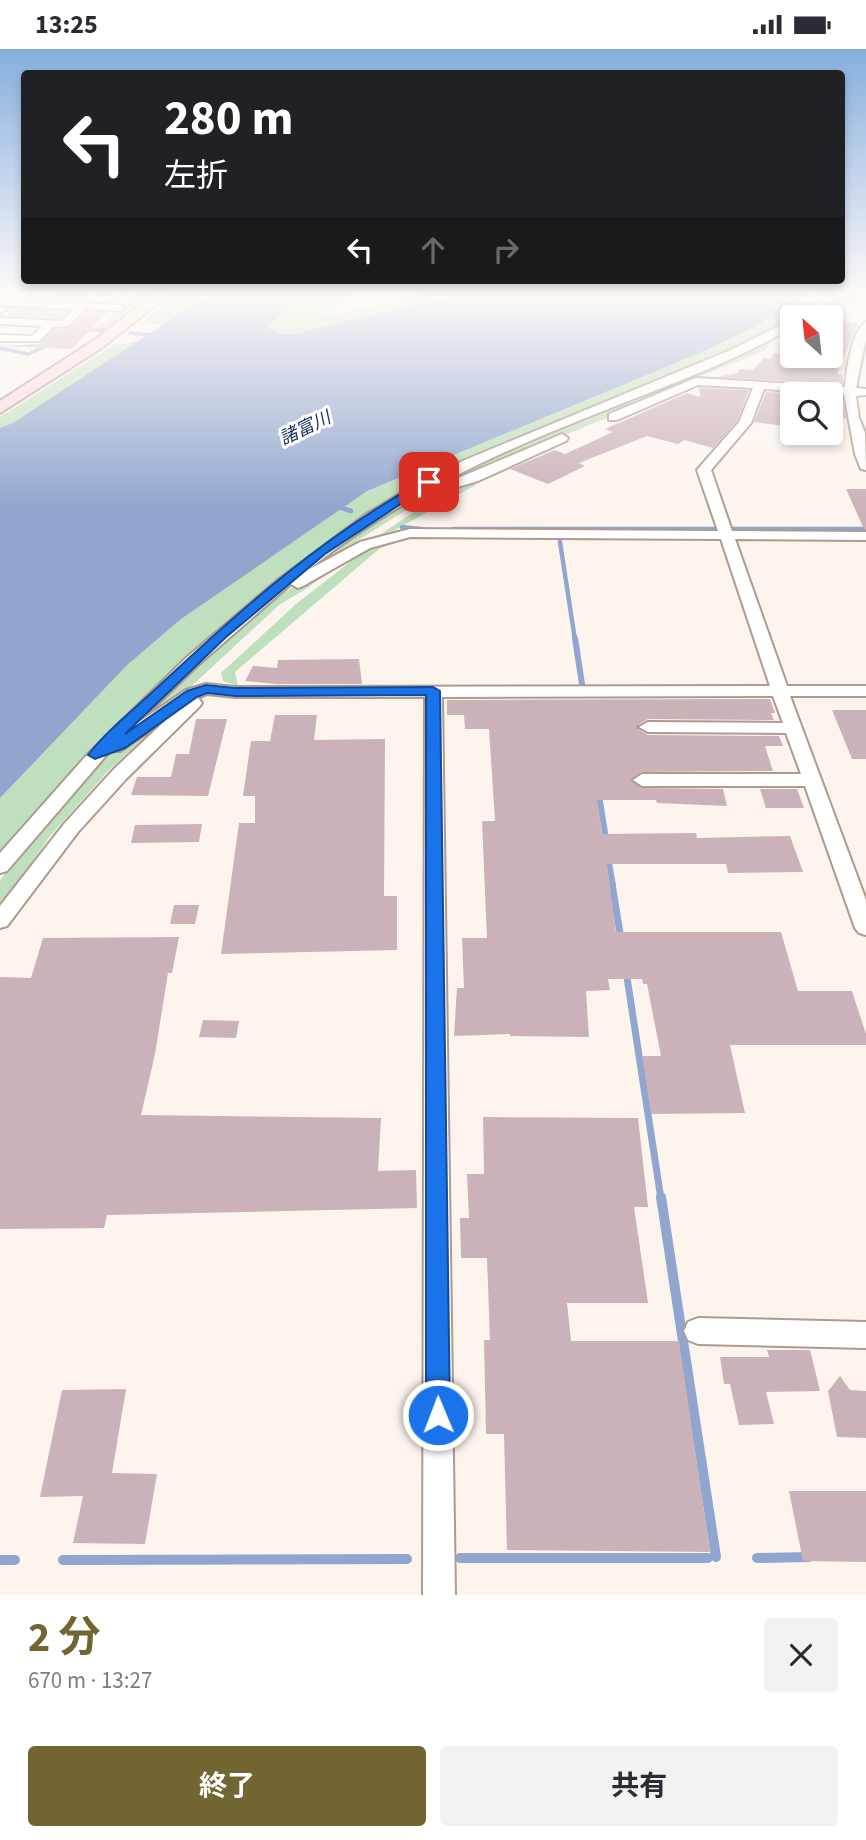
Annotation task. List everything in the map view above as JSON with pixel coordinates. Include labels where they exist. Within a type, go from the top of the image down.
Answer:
[{"type":"main road","points":[[0,408],[7,400],[64,365]]},
{"type":"street","points":[[0,866],[48,806],[95,755],[190,663],[321,551],[393,502],[453,471],[705,365]]},
{"type":"street","points":[[596,424],[734,365]]},
{"type":"street","points":[[855,365],[851,391],[852,417],[858,429],[861,457],[866,466]]},
{"type":"street","points":[[614,402],[696,381],[866,392]]},
{"type":"street","points":[[759,386],[753,412],[743,428],[705,470],[793,728],[866,928]]},
{"type":"street","points":[[393,502],[404,501],[473,478],[574,433]]},
{"type":"street","points":[[274,590],[297,583],[373,540],[410,533],[866,536]]},
{"type":"street","points":[[95,755],[120,745],[192,694],[206,689],[235,692],[866,691]]},
{"type":"street","points":[[0,921],[71,828],[120,774],[169,729],[206,689]]},
{"type":"street","points":[[433,691],[439,1595]]},
{"type":"street","points":[[648,727],[793,728]]},
{"type":"street","points":[[642,780],[812,780]]},
{"type":"street","points":[[698,1331],[866,1335]]},
{"type":"green space","points":[[82,365],[118,365],[0,438],[0,417]]},
{"type":"green space","points":[[643,365],[698,365],[447,469],[386,501],[314,551],[210,638],[90,749],[0,858],[0,758],[51,703],[340,496]]},
{"type":"green space","points":[[706,365],[728,365],[683,383],[630,398]]},
{"type":"green space","points":[[673,390],[407,499],[537,437],[604,411]]},
{"type":"green space","points":[[470,483],[476,485],[395,530],[378,536],[414,512]]},
{"type":"green space","points":[[458,484],[403,512],[296,579],[347,538],[396,506]]},
{"type":"green space","points":[[403,538],[379,549],[235,672],[238,686],[223,681],[221,673],[296,604],[373,544]]},
{"type":"green space","points":[[344,559],[309,587],[279,605],[166,710],[115,745],[186,676],[274,598]]},
{"type":"green space","points":[[163,721],[109,770],[50,836],[0,909],[0,880],[23,847],[103,758]]},
{"type":"water","name":"諸富川","points":[[101,365],[670,365],[367,491],[181,619],[127,665],[0,798],[0,428],[13,423]]},
{"type":"building","points":[[757,365],[839,368],[837,374],[843,375],[843,382],[718,377],[738,373],[739,369],[753,370]]},
{"type":"building","points":[[699,388],[749,390],[737,421],[713,448],[684,440],[678,444],[647,436],[579,463],[585,466],[548,484],[510,469],[555,450],[565,454],[613,432],[605,429],[687,393],[700,397]]},
{"type":"building","points":[[766,392],[780,393],[780,425],[754,422]]},
{"type":"building","points":[[846,489],[866,489],[866,529],[864,529]]},
{"type":"building","points":[[359,659],[362,684],[276,684],[245,681],[253,666],[277,668],[278,660]]},
{"type":"building","points":[[770,699],[775,713],[771,713],[774,720],[648,719],[638,725],[638,729],[648,735],[779,736],[783,746],[765,746],[773,771],[641,772],[631,779],[641,788],[723,789],[727,806],[657,803],[656,800],[597,800],[602,834],[696,833],[697,838],[790,836],[803,872],[728,873],[726,864],[607,864],[616,932],[781,932],[798,991],[852,991],[866,1034],[866,1045],[730,1045],[745,1113],[651,1114],[642,1056],[661,1056],[647,984],[643,984],[642,979],[608,979],[610,990],[586,991],[589,1037],[510,1034],[454,1036],[457,988],[464,988],[462,938],[487,938],[482,821],[495,821],[489,729],[465,729],[464,715],[447,715],[447,700]]},
{"type":"building","points":[[832,710],[866,710],[866,759],[852,759]]},
{"type":"building","points":[[275,715],[317,715],[314,740],[385,739],[384,896],[397,896],[397,950],[221,954],[239,823],[255,823],[255,796],[243,796],[251,741],[270,741]]},
{"type":"building","points":[[196,719],[227,719],[208,796],[131,795],[137,777],[171,777],[176,754],[189,754]]},
{"type":"building","points":[[760,789],[797,789],[804,808],[766,808]]},
{"type":"building","points":[[202,824],[199,842],[131,843],[135,825]]},
{"type":"building","points":[[174,905],[199,905],[195,924],[170,924]]},
{"type":"building","points":[[179,937],[172,973],[168,973],[155,1054],[141,1115],[381,1118],[378,1171],[416,1170],[417,1208],[107,1215],[104,1228],[0,1229],[0,977],[31,978],[43,938]]},
{"type":"building","points":[[203,1020],[239,1021],[236,1038],[199,1037]]},
{"type":"building","points":[[483,1117],[638,1118],[648,1207],[634,1207],[648,1303],[567,1303],[571,1341],[679,1341],[710,1552],[507,1550],[504,1434],[486,1434],[484,1340],[490,1340],[487,1258],[461,1258],[460,1218],[469,1218],[467,1174],[484,1174]]},
{"type":"building","points":[[767,1350],[810,1350],[820,1391],[766,1392],[774,1424],[739,1425],[730,1384],[724,1384],[720,1357],[769,1357]]},
{"type":"building","points":[[840,1376],[850,1390],[866,1391],[866,1438],[837,1437],[828,1391]]},
{"type":"building","points":[[126,1389],[112,1473],[157,1474],[145,1544],[73,1543],[83,1496],[40,1497],[62,1390]]},
{"type":"building","points":[[789,1491],[866,1491],[866,1562],[803,1561]]},
{"type":"waterway","points":[[866,433],[866,443]]},
{"type":"waterway","points":[[336,506],[351,511]]},
{"type":"waterway","points":[[402,527],[421,529]]},
{"type":"waterway","points":[[453,529],[714,529]]},
{"type":"waterway","points":[[733,529],[866,529]]},
{"type":"waterway","points":[[560,542],[575,640]]},
{"type":"waterway","points":[[575,638],[582,684]]},
{"type":"waterway","points":[[599,795],[606,839]]},
{"type":"waterway","points":[[608,857],[613,886]]},
{"type":"waterway","points":[[612,884],[621,939]]},
{"type":"waterway","points":[[626,971],[661,1199]]},
{"type":"waterway","points":[[661,1197],[716,1557]]},
{"type":"waterway","points":[[757,1558],[808,1557]]},
{"type":"waterway","points":[[460,1558],[708,1558]]},
{"type":"waterway","points":[[63,1560],[407,1559]]},
{"type":"waterway","points":[[0,1560],[15,1560]]},
{"type":"route","points":[[429,482],[360,523],[321,551],[220,635],[95,755],[120,745],[192,694],[206,689],[235,692],[433,691],[438,1415]]}]
